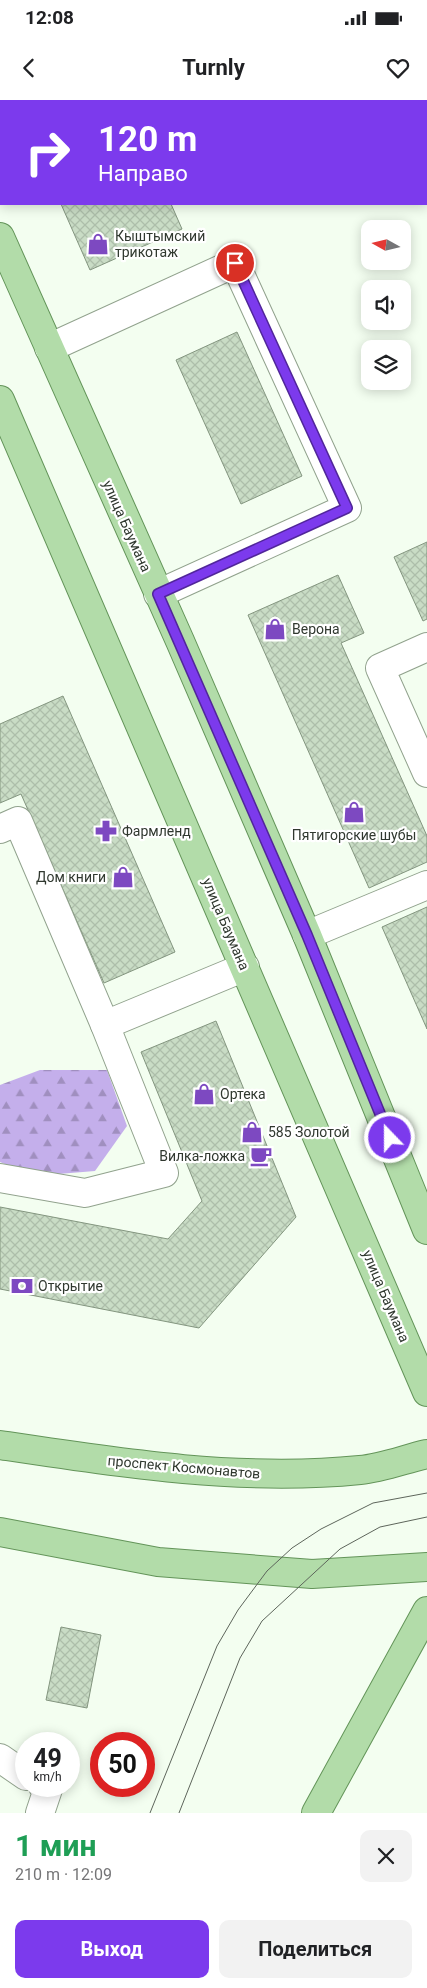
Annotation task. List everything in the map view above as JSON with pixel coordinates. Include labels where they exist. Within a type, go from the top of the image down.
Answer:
[{"type":"main road","name":"улица Баумана","points":[[0,237],[307,935],[427,1230]]},
{"type":"main road","name":"улица Баумана","points":[[0,400],[427,1392]]},
{"type":"main road","name":"проспект Космонавтов","points":[[0,1445],[111,1462],[249,1474],[362,1470],[427,1454]]},
{"type":"main road","points":[[0,1532],[158,1562],[312,1574],[427,1567]]},
{"type":"main road","points":[[316,1813],[427,1611]]},
{"type":"lane","points":[[49,348],[235,263],[347,508],[158,594]]},
{"type":"lane","points":[[427,647],[380,668],[427,773]]},
{"type":"lane","points":[[0,829],[18,821],[106,1025],[164,1173],[85,1194],[0,1178]]},
{"type":"lane","points":[[307,935],[427,885]]},
{"type":"lane","points":[[106,1025],[245,967]]},
{"type":"lane","points":[[0,1758],[15,1768]]},
{"type":"lane","points":[[40,1813],[46,1797]]},
{"type":"green space","points":[[40,1070],[107,1070],[127,1126],[95,1171],[34,1176],[0,1162],[0,1085]]},
{"type":"building","points":[[61,205],[171,205],[182,229],[90,270]]},
{"type":"building","points":[[237,332],[302,476],[241,504],[176,360]]},
{"type":"building","points":[[427,542],[427,619],[423,621],[394,557]]},
{"type":"building","points":[[338,575],[364,633],[341,643],[427,836],[427,862],[369,888],[248,615]]},
{"type":"building","points":[[63,696],[175,952],[104,983],[21,794],[0,803],[0,724]]},
{"type":"building","points":[[427,907],[427,1029],[382,927]]},
{"type":"building","points":[[216,1021],[296,1217],[199,1328],[0,1289],[0,1207],[168,1239],[202,1201],[141,1052]]},
{"type":"building","points":[[61,1627],[101,1635],[87,1708],[46,1700]]},
{"type":"tram line","points":[[150,1813],[217,1646],[238,1610],[267,1571],[292,1548],[321,1529],[373,1503],[427,1493]]},
{"type":"tram line","points":[[179,1813],[240,1658],[262,1621],[340,1549],[380,1527],[427,1517]]},
{"type":"place","name":"Кыштымский трикотаж","points":[[98,244]]},
{"type":"place","name":"Верона","points":[[275,629]]},
{"type":"place","name":"Пятигорские шубы","points":[[354,812]]},
{"type":"place","name":"Фармленд","points":[[106,831]]},
{"type":"place","name":"Дом книги","points":[[123,877]]},
{"type":"place","name":"Ортека","points":[[204,1094]]},
{"type":"place","name":"585 Золотой","points":[[252,1132]]},
{"type":"place","name":"Вилка-ложка","points":[[261,1156]]},
{"type":"place","name":"Открытие","points":[[22,1286]]},
{"type":"route","points":[[235,263],[347,508],[158,594],[307,935],[390,1138]]}]
